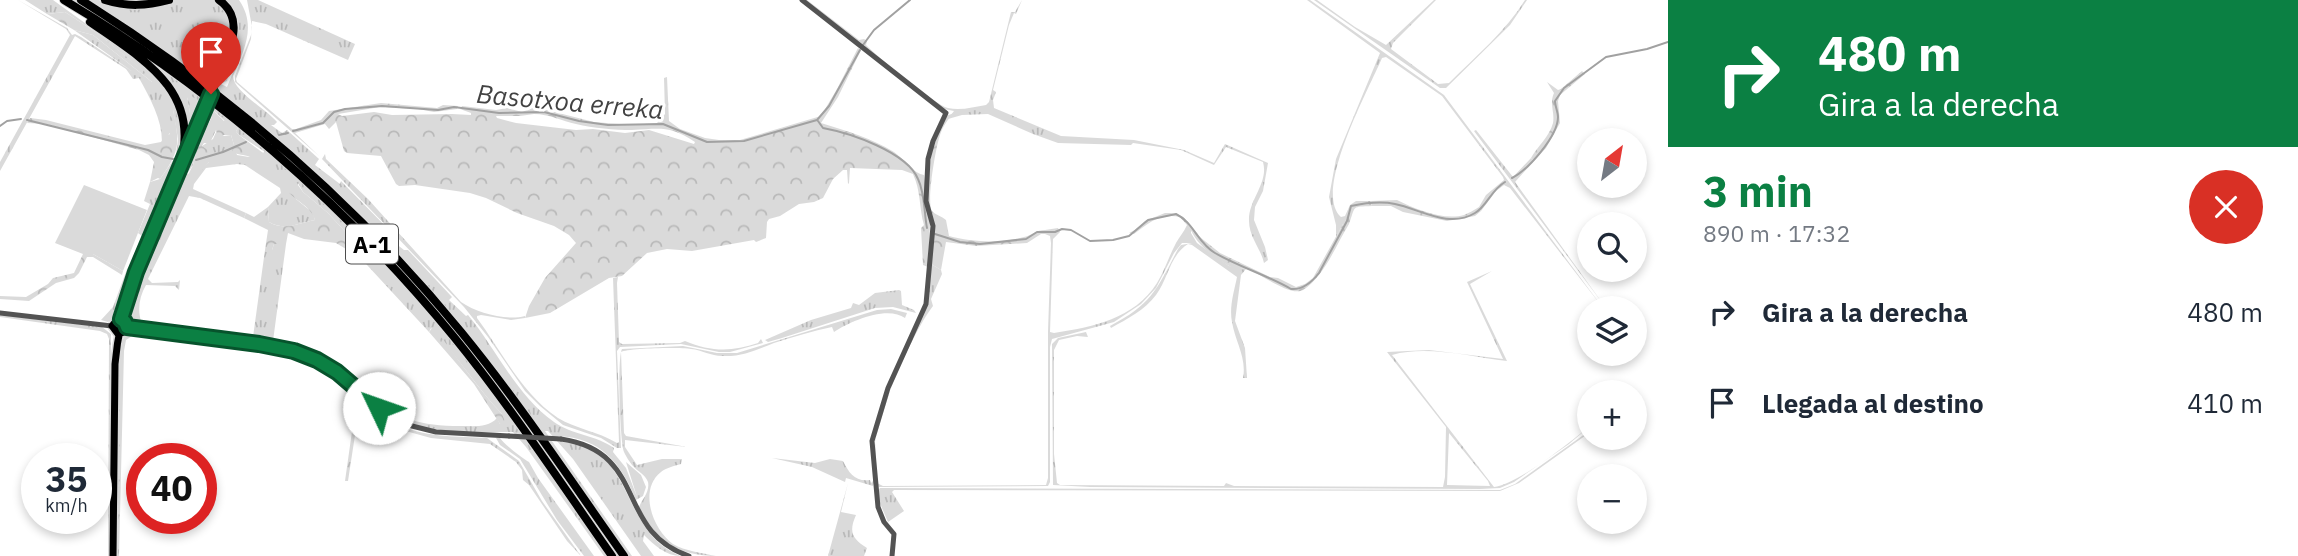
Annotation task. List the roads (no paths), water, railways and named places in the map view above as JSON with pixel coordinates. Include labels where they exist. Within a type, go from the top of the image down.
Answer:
[{"type":"highway","points":[[62,0],[145,62],[171,89],[185,118],[186,139],[180,166]]},
{"type":"highway","name":"A-1","points":[[62,0],[141,49],[204,95],[297,172],[363,235],[474,362],[612,556]]},
{"type":"highway","name":"A-1","points":[[80,0],[172,60],[241,113],[304,167],[369,229],[419,282],[475,350],[624,556]]},
{"type":"highway","points":[[105,0],[142,6],[169,0]]},
{"type":"highway","points":[[180,166],[233,40],[235,24],[228,8],[219,0]]},
{"type":"main road","points":[[113,556],[115,364],[118,334],[136,272],[180,166]]},
{"type":"main road","points":[[118,334],[112,326],[113,322],[121,319]]},
{"type":"main road","points":[[118,334],[124,332],[127,327],[121,319]]},
{"type":"street","points":[[803,0],[946,113],[928,159],[926,201],[933,226],[926,304],[888,388],[872,441],[878,507],[884,522],[894,534],[892,556]]},
{"type":"street","points":[[0,313],[112,326]]},
{"type":"street","points":[[127,327],[285,349],[328,366],[389,416],[408,425],[446,433],[561,439],[590,446],[608,458],[620,473],[639,515],[651,532],[669,548],[689,556]]},
{"type":"waterway","name":"Basotxoa erreka","points":[[863,45],[874,30],[910,0]]},
{"type":"waterway","points":[[1512,178],[1534,160],[1548,143],[1557,125],[1555,101],[1564,88],[1606,57],[1668,42]]},
{"type":"waterway","name":"Basotxoa erreka","points":[[293,131],[323,123],[334,112],[345,109],[382,106],[438,110],[454,107],[499,113],[544,112],[608,125],[663,124],[707,142],[744,141],[817,120],[829,106],[860,50]]},
{"type":"waterway","name":"Basotxoa erreka","points":[[0,126],[7,121],[21,119]]},
{"type":"waterway","name":"Basotxoa erreka","points":[[27,120],[148,150],[173,159]]},
{"type":"waterway","points":[[818,121],[823,128],[848,134],[890,152],[912,169],[922,190],[927,228]]},
{"type":"waterway","name":"Basotxoa erreka","points":[[279,135],[288,133]]},
{"type":"waterway","name":"Basotxoa erreka","points":[[196,160],[246,142]]},
{"type":"waterway","points":[[935,234],[960,242],[980,244],[1026,239],[1037,232],[1055,232],[1062,229],[1071,230],[1090,241],[1113,240],[1129,236],[1148,220],[1176,214],[1187,222],[1204,244],[1215,253],[1295,289],[1307,285],[1319,273],[1347,221],[1351,206],[1390,203],[1445,219],[1455,219],[1475,213],[1505,182]]}]
